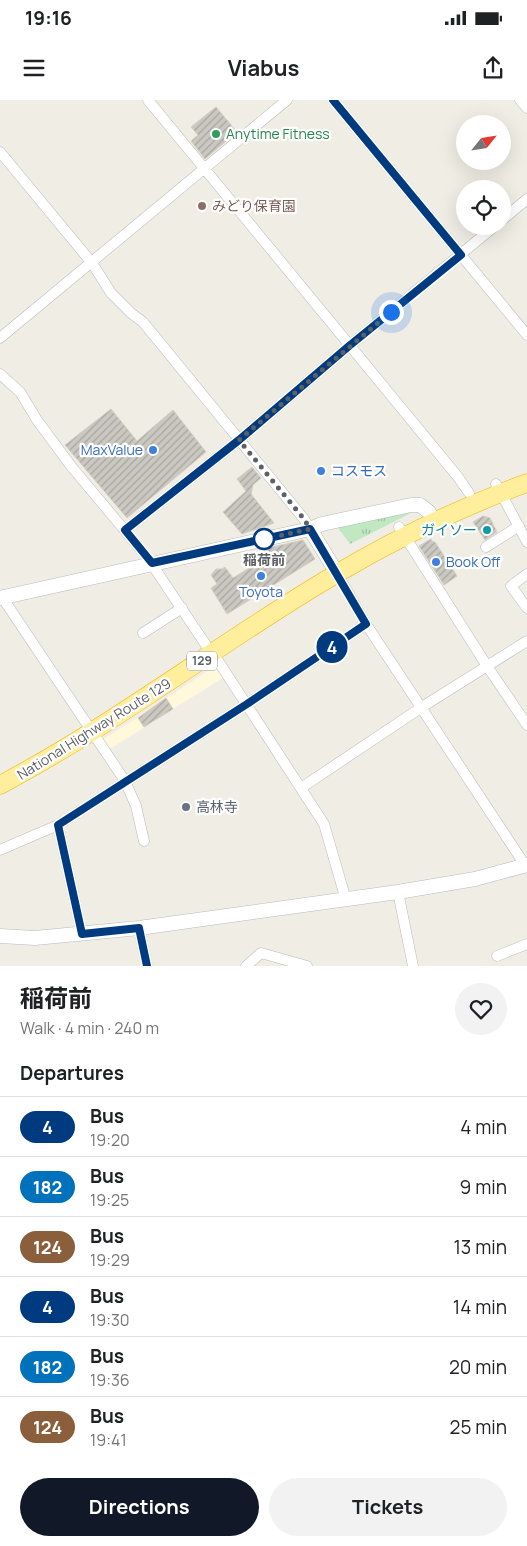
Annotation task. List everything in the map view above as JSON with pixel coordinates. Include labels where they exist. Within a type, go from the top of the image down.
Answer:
[{"type":"highway","name":"National Highway Route 129","points":[[402,532],[438,519],[527,473]]},
{"type":"highway","name":"National Highway Route 129","points":[[0,786],[39,765],[89,728],[209,649],[334,569],[402,532],[429,512],[469,493],[527,483]]},
{"type":"highway","name":"National Highway Route 129","points":[[0,772],[89,728]]},
{"type":"street","points":[[148,100],[458,477],[469,493]]},
{"type":"street","points":[[0,338],[287,100]]},
{"type":"street","points":[[333,100],[527,335]]},
{"type":"street","points":[[520,100],[527,108]]},
{"type":"street","points":[[0,152],[92,263],[111,293],[143,322],[304,519],[366,624],[526,865],[476,879],[398,892],[139,928],[35,938],[0,936]]},
{"type":"street","points":[[511,212],[527,199]]},
{"type":"street","points":[[125,530],[239,440],[349,346],[484,235]]},
{"type":"street","points":[[0,374],[20,392],[37,420],[71,466],[152,563],[247,704],[324,824],[346,900]]},
{"type":"street","points":[[498,488],[527,542]]},
{"type":"street","points":[[144,841],[136,806],[125,781],[1,597],[310,529],[322,524],[411,504],[420,505],[429,512]]},
{"type":"street","points":[[486,547],[519,526]]},
{"type":"street","points":[[402,532],[487,666],[527,725]]},
{"type":"street","points":[[527,574],[512,586],[527,608]]},
{"type":"street","points":[[143,633],[182,608]]},
{"type":"street","points":[[0,850],[58,825],[247,704],[366,624]]},
{"type":"street","points":[[301,788],[422,707],[527,641]]},
{"type":"street","points":[[58,825],[82,934]]},
{"type":"street","points":[[398,892],[413,966]]},
{"type":"street","points":[[139,928],[147,966]]},
{"type":"street","points":[[497,956],[527,944]]},
{"type":"street","points":[[246,966],[261,953],[307,966]]},
{"type":"shaded area","points":[[215,666],[223,678],[165,714],[159,703]]},
{"type":"shaded area","points":[[157,705],[163,716],[108,750],[102,740]]},
{"type":"green space","points":[[410,512],[350,544],[336,525]]},
{"type":"building","name":"Anytime Fitness","points":[[216,107],[237,132],[205,159],[191,141],[198,135],[191,127]]},
{"type":"building","points":[[111,409],[137,441],[173,410],[206,452],[127,518],[65,445]]},
{"type":"building","points":[[252,467],[261,478],[253,485],[251,494],[274,523],[242,534],[223,512],[246,491],[237,479]]},
{"type":"building","name":"ガイソー","points":[[483,516],[490,518],[497,532],[485,540],[473,522]]},
{"type":"building","name":"Book Off","points":[[431,539],[435,542],[457,576],[444,585],[419,546]]},
{"type":"building","name":"Toyota","points":[[303,540],[315,559],[227,614],[211,588],[217,584],[211,575],[216,569],[225,567],[233,578],[267,557],[264,549]]},
{"type":"building","points":[[166,698],[173,709],[144,727],[138,718]]},
{"type":"bus line","name":"4","points":[[147,966],[139,928],[82,934],[58,825],[247,704],[366,624],[310,529],[152,563],[125,530],[239,440],[349,346],[461,255],[333,100]]},
{"type":"place","name":"Anytime Fitness","points":[[216,134]]},
{"type":"place","name":"みどり保育園","points":[[202,206]]},
{"type":"place","name":"MaxValue","points":[[153,450]]},
{"type":"place","name":"コスモス","points":[[321,471]]},
{"type":"place","name":"ガイソー","points":[[487,530]]},
{"type":"place","name":"稲荷前","points":[[264,539]]},
{"type":"place","name":"Book Off","points":[[436,562]]},
{"type":"place","name":"Toyota","points":[[261,576]]},
{"type":"place","name":"高林寺","points":[[186,807]]},
{"type":"route","points":[[264,539],[310,529],[304,519],[239,440],[391,312]]}]
